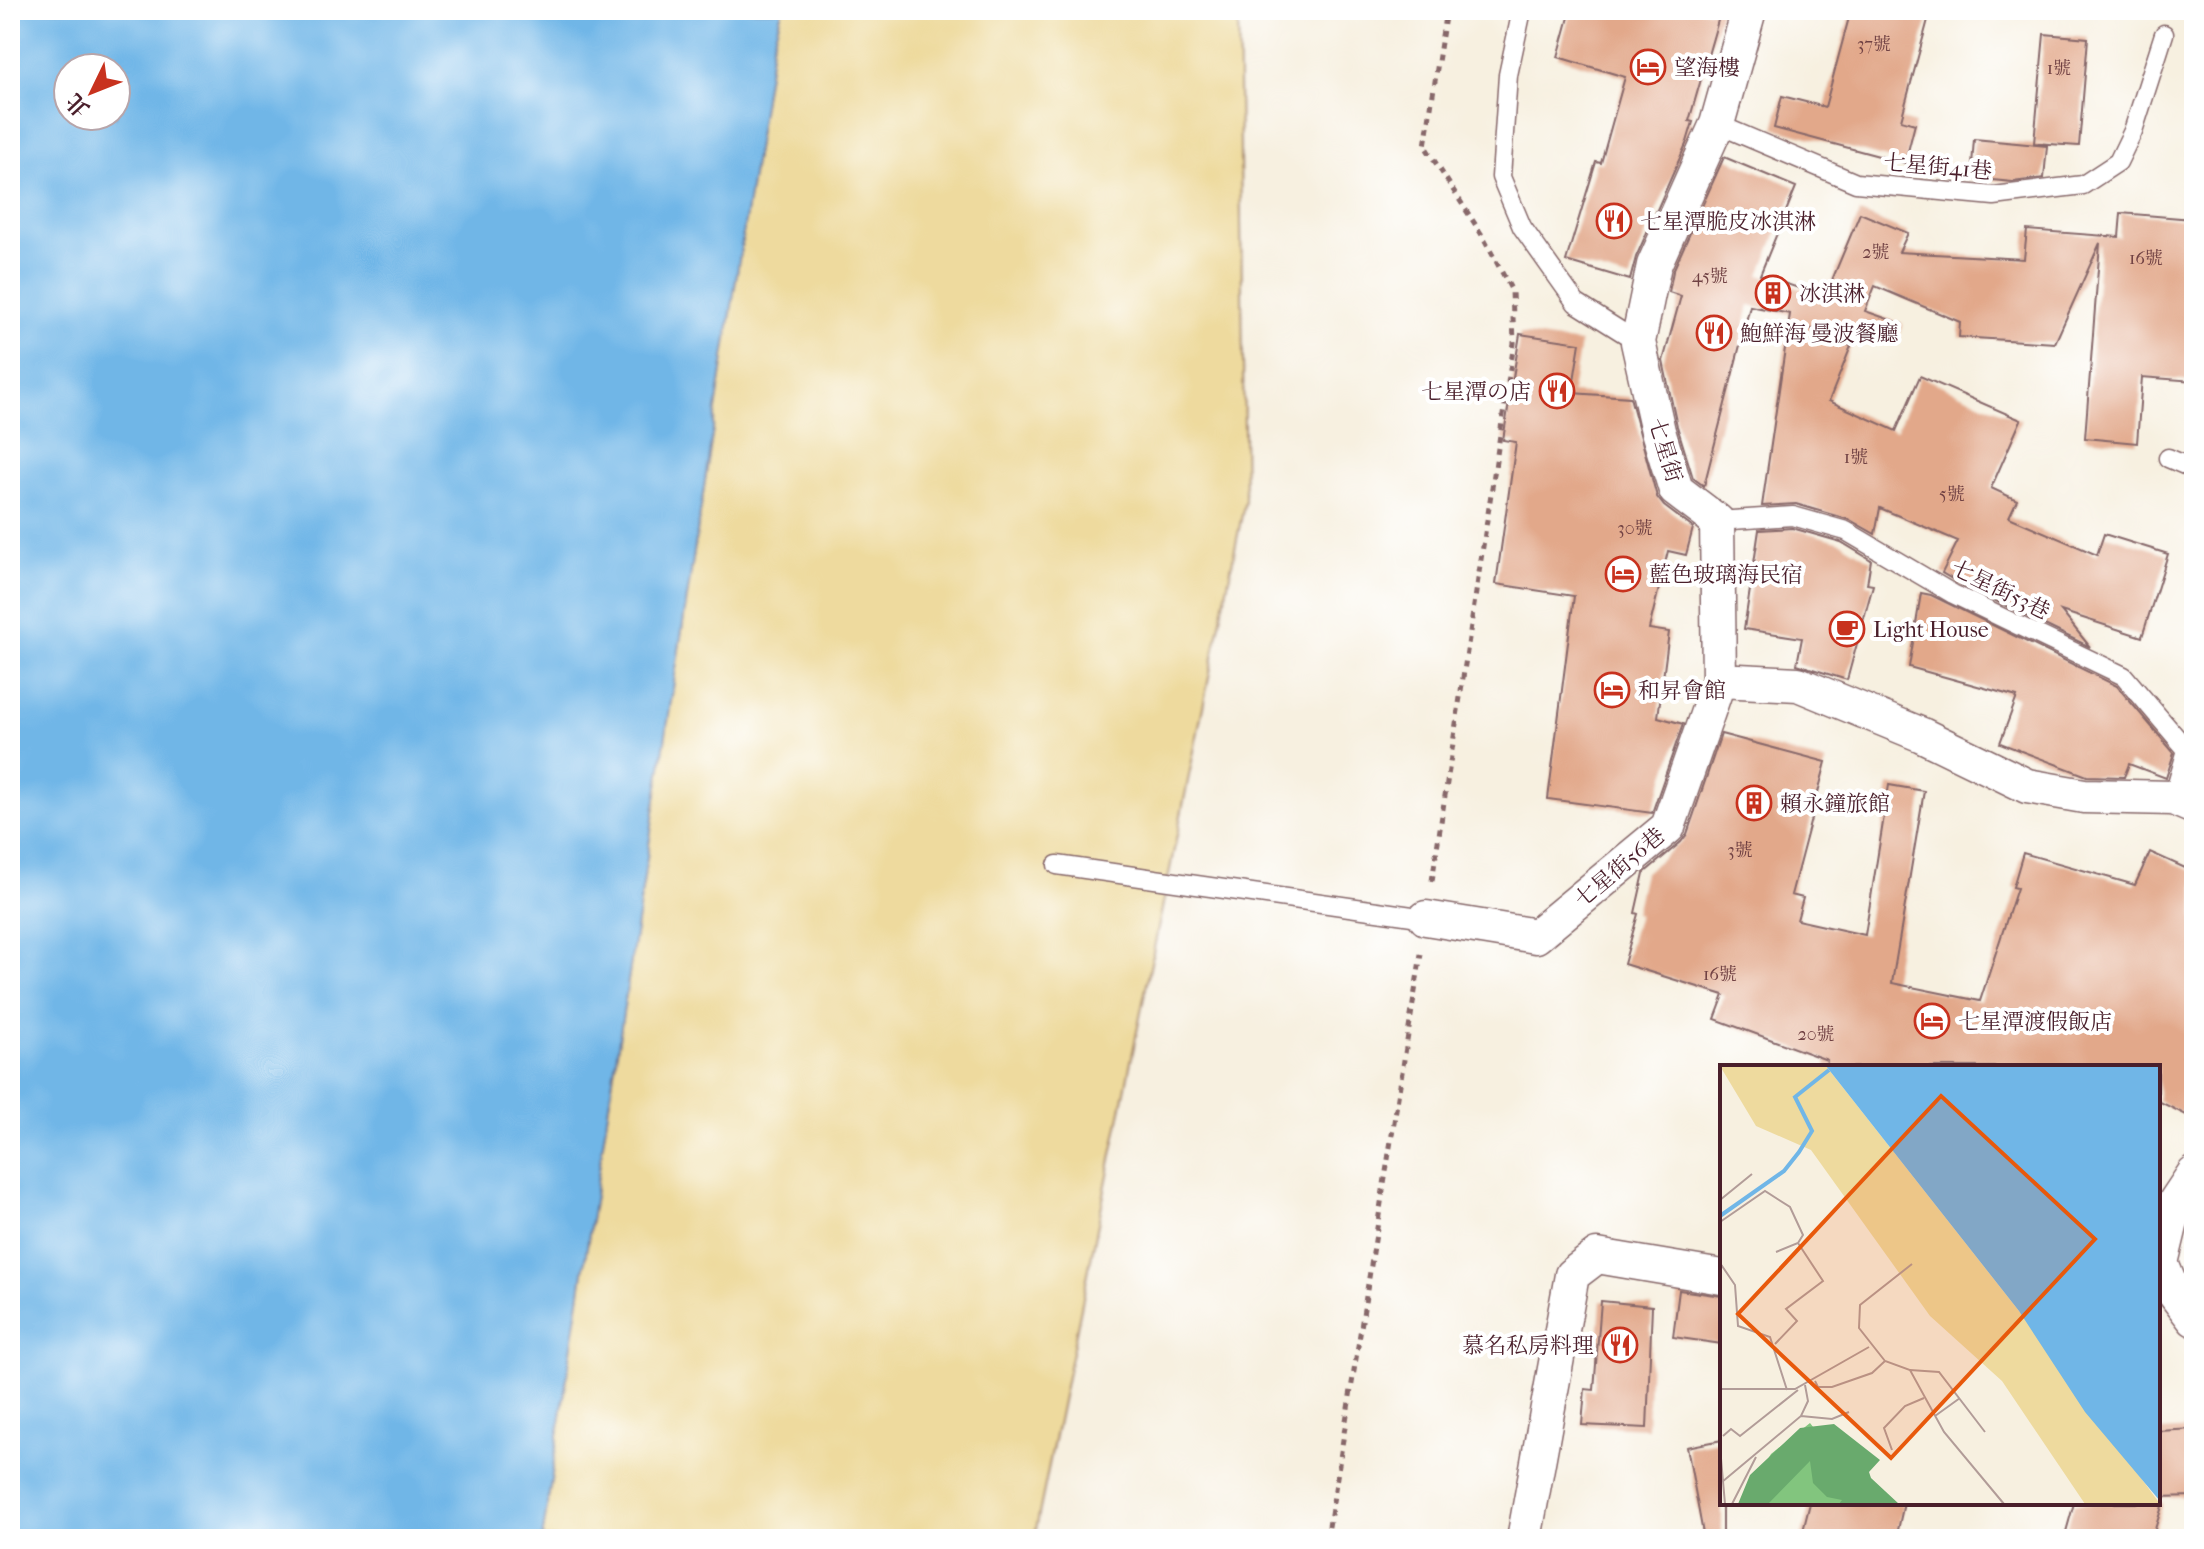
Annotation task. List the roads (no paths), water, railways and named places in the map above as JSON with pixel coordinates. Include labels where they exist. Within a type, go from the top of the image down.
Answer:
[{"type":"street","name":"七星街","points":[[1717,521],[1676,490],[1658,431],[1638,342],[1654,265],[1717,124],[1749,10]]},
{"type":"street","points":[[1717,521],[1719,680],[1798,684],[1922,735],[2027,786],[2084,796],[2184,802]]},
{"type":"street","name":"七星街56巷","points":[[1426,918],[1536,936],[1668,827],[1719,680]]},
{"type":"street","points":[[2176,1191],[2161,1263],[2172,1290],[2194,1319]]},
{"type":"street","points":[[1524,1539],[1572,1275],[1597,1256],[1720,1277]]},
{"type":"lane","points":[[1522,10],[1508,75],[1501,177],[1522,227],[1576,303],[1638,342]]},
{"type":"lane","name":"七星街41巷","points":[[1717,124],[1856,183],[1994,196],[2083,185],[2118,162],[2133,131],[2164,34]]},
{"type":"lane","points":[[2168,458],[2194,469]]},
{"type":"lane","name":"七星街53巷","points":[[1717,521],[1793,516],[1846,531],[1953,594],[2124,676],[2187,750],[2184,802]]},
{"type":"lane","points":[[1057,865],[1426,918]]},
{"type":"water","points":[[10,10],[782,10],[772,46],[542,1539],[10,1539]]},
{"type":"place","name":"望海樓","points":[[1648,67]]},
{"type":"place","name":"七星潭脆皮冰淇淋","points":[[1614,221]]},
{"type":"place","name":"冰淇淋","points":[[1773,293]]},
{"type":"place","name":"鮑鮮海 曼波餐廳","points":[[1714,333]]},
{"type":"place","name":"七星潭の店","points":[[1557,391]]},
{"type":"place","name":"藍色玻璃海民宿","points":[[1623,574]]},
{"type":"place","name":"Light House","points":[[1847,629]]},
{"type":"place","name":"和昇會館","points":[[1612,690]]},
{"type":"place","name":"賴永鐘旅館","points":[[1754,803]]},
{"type":"place","name":"七星潭渡假飯店","points":[[1932,1021]]},
{"type":"place","name":"慕名私房料理","points":[[1620,1345]]}]
